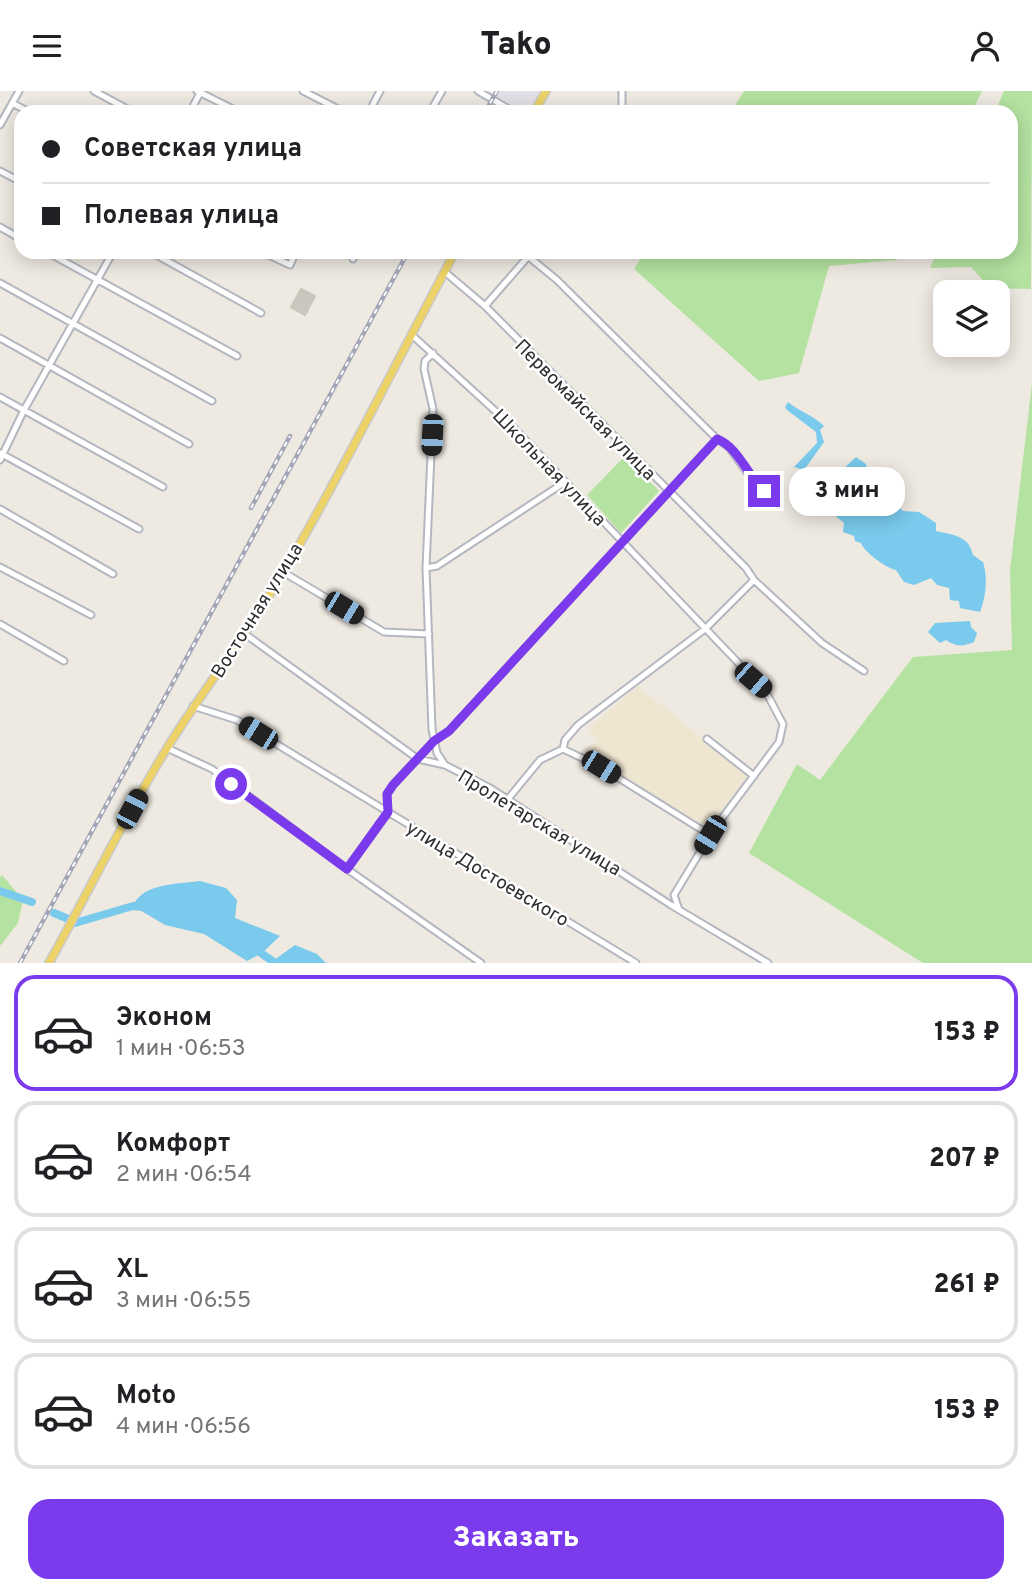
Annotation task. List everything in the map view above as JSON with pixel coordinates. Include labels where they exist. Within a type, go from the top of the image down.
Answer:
[{"type":"main road","name":"Восточная улица","points":[[49,963],[167,748],[193,706],[245,634],[283,572],[413,336],[452,259]]},
{"type":"street","points":[[0,125],[19,91]]},
{"type":"street","points":[[94,91],[120,105]]},
{"type":"street","points":[[303,91],[330,105]]},
{"type":"street","points":[[478,91],[502,105]]},
{"type":"street","points":[[200,92],[225,105]]},
{"type":"street","points":[[12,103],[16,105]]},
{"type":"street","points":[[61,259],[237,356]]},
{"type":"street","points":[[109,259],[1,456],[139,530]]},
{"type":"street","points":[[165,259],[261,313]]},
{"type":"street","points":[[277,259],[290,265],[293,259]]},
{"type":"street","points":[[485,306],[527,259]]},
{"type":"street","points":[[535,259],[717,439],[729,447],[753,481],[776,500]]},
{"type":"street","name":"Первомайская улица","points":[[444,272],[485,306],[746,568],[754,580],[822,643],[864,671]]},
{"type":"street","points":[[0,283],[212,401]]},
{"type":"street","name":"Школьная улица","points":[[413,336],[515,429],[766,692],[783,724],[779,742],[710,835],[674,895]]},
{"type":"street","points":[[0,338],[189,444]]},
{"type":"street","points":[[433,353],[425,361],[424,369],[433,409],[426,568],[434,741],[444,765]]},
{"type":"street","points":[[0,397],[163,487]]},
{"type":"street","points":[[347,869],[388,812],[387,794],[393,785],[434,741],[449,731],[717,439]]},
{"type":"street","points":[[426,568],[438,566],[565,482]]},
{"type":"street","points":[[0,509],[113,574]]},
{"type":"street","points":[[0,566],[91,615]]},
{"type":"street","points":[[283,572],[384,632],[429,634]]},
{"type":"street","points":[[563,749],[565,740],[578,725],[705,629],[754,580]]},
{"type":"street","points":[[0,624],[64,661]]},
{"type":"street","name":"Пролетарская улица","points":[[245,634],[418,759],[444,765],[508,799],[679,910],[768,963]]},
{"type":"street","name":"улица Достоевского","points":[[193,706],[237,720],[636,963]]},
{"type":"street","points":[[707,739],[754,776]]},
{"type":"street","points":[[167,748],[212,769],[347,869],[481,963]]},
{"type":"street","points":[[508,799],[540,760],[563,749]]},
{"type":"street","points":[[563,749],[601,767],[710,835]]},
{"type":"street","points":[[662,899],[674,895],[679,910]]},
{"type":"shaded area","points":[[501,91],[541,91],[535,102],[525,105],[513,105],[496,98]]},
{"type":"shaded area","points":[[638,686],[748,775],[709,829],[582,753],[597,740],[588,728]]},
{"type":"green space","points":[[744,91],[982,91],[975,105],[735,105]]},
{"type":"green space","points":[[1004,91],[1032,91],[1031,289],[1010,288],[1010,280],[983,280],[971,267],[930,268],[934,259],[1018,259],[1018,105],[998,105]]},
{"type":"green space","points":[[640,259],[896,259],[829,266],[799,373],[759,381],[634,269]]},
{"type":"green space","points":[[1032,383],[1032,963],[923,963],[749,853],[797,764],[820,780],[913,657],[1012,650],[1010,570]]},
{"type":"green space","points":[[625,456],[659,491],[621,533],[587,495]]},
{"type":"green space","points":[[2,875],[23,900],[18,923],[0,946],[0,877]]},
{"type":"water","points":[[788,402],[824,426],[820,430],[824,442],[804,470],[794,467],[817,443],[816,432],[787,410],[785,407]]},
{"type":"water","points":[[856,457],[866,464],[868,480],[877,481],[887,497],[903,511],[919,512],[936,523],[936,531],[964,540],[973,555],[983,562],[986,587],[980,612],[960,608],[959,601],[950,600],[949,588],[937,585],[931,578],[914,585],[904,582],[896,570],[866,551],[861,543],[855,541],[854,536],[843,532],[844,523],[826,508],[820,495],[829,482]]},
{"type":"water","points":[[970,621],[971,627],[977,633],[974,642],[966,645],[957,645],[946,640],[940,643],[928,632],[935,623]]},
{"type":"water","points":[[200,881],[226,888],[237,900],[235,918],[280,936],[262,953],[247,961],[204,934],[165,925],[133,906],[138,898],[153,889]]},
{"type":"water","points":[[295,945],[317,954],[326,963],[270,963]]},
{"type":"building","points":[[301,289],[315,296],[305,315],[291,307]]},
{"type":"waterway","points":[[0,891],[32,902]]},
{"type":"waterway","points":[[75,923],[133,906],[143,907]]},
{"type":"waterway","points":[[54,913],[66,918]]},
{"type":"waterway","points":[[254,948],[275,963]]},
{"type":"railway","points":[[489,105],[497,91]]},
{"type":"railway","points":[[20,963],[404,259]]},
{"type":"railway","points":[[251,508],[290,436]]},
{"type":"route","points":[[231,784],[347,869],[388,812],[387,794],[393,785],[434,741],[449,731],[717,439],[729,447],[753,481],[764,491]]}]
